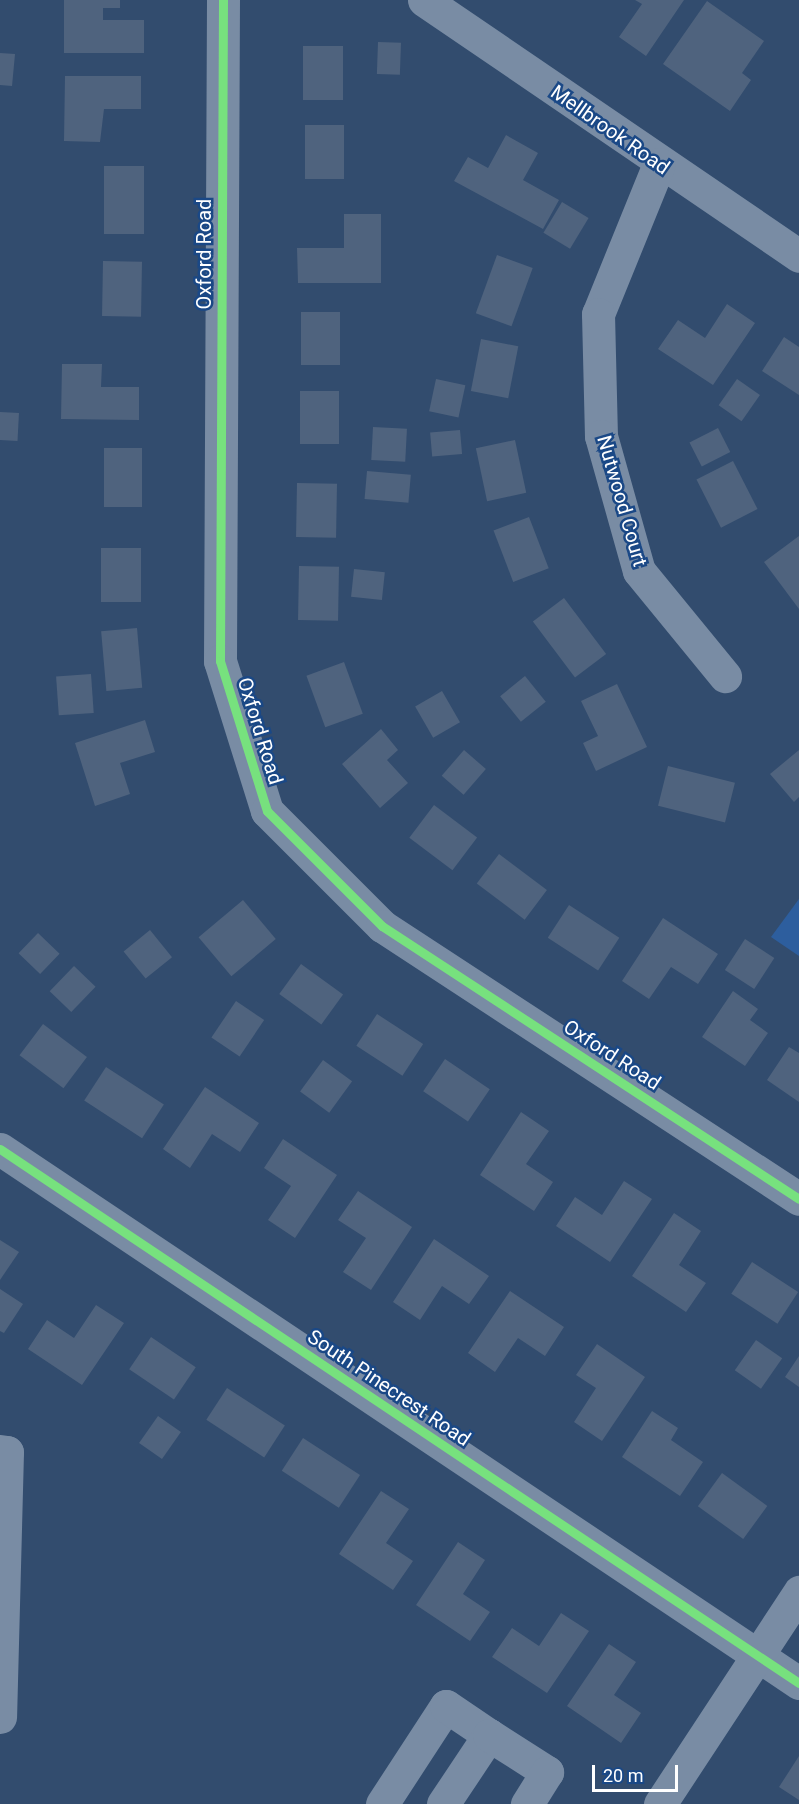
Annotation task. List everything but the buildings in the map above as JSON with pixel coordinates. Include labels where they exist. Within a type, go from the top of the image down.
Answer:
[{"type":"street","name":"Oxford Road","points":[[223,0],[219,661],[267,811],[382,926],[799,1199]]},
{"type":"street","name":"Mellbrook Road","points":[[424,0],[659,165],[799,256]]},
{"type":"street","name":"Nutwood Court","points":[[659,165],[598,314],[600,436],[639,571],[725,676]]},
{"type":"street","name":"South Pinecrest Road","points":[[0,1149],[799,1683]]},
{"type":"street","points":[[0,1451],[7,1452],[0,1717]]},
{"type":"street","points":[[660,1804],[799,1592]]},
{"type":"street","points":[[382,1804],[446,1706],[547,1772],[527,1804]]},
{"type":"street","points":[[443,1804],[489,1735]]},
{"type":"shaded area","points":[[799,899],[799,956],[771,937]]},
{"type":"cycle path","points":[[223,0],[220,661],[267,811],[382,926],[799,1199]]},
{"type":"cycle path","points":[[0,1149],[799,1683]]}]
